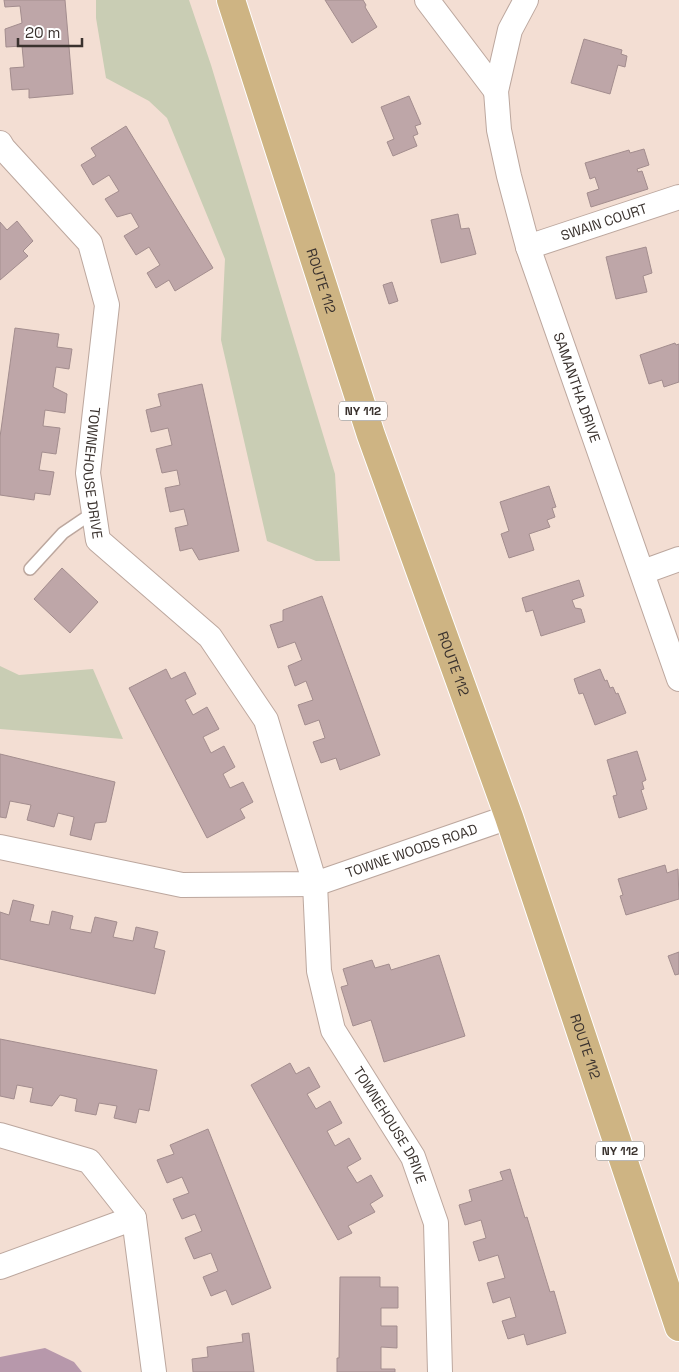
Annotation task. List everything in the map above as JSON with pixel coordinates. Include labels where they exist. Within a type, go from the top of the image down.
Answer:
[{"type":"main road","name":"ROUTE 112","points":[[230,0],[371,435],[509,817],[679,1327]]},
{"type":"street","points":[[427,0],[496,91]]},
{"type":"street","name":"SAMANTHA DRIVE","points":[[526,0],[510,30],[496,91],[499,130],[509,176],[528,247],[679,679]]},
{"type":"street","name":"TOWNEHOUSE DRIVE","points":[[0,143],[90,242],[107,305],[88,473],[98,540],[210,636],[266,720],[315,884],[319,971],[332,1030],[413,1157],[436,1223],[440,1372]]},
{"type":"street","name":"SWAIN COURT","points":[[528,247],[679,197]]},
{"type":"street","points":[[643,572],[679,559]]},
{"type":"street","name":"TOWNE WOODS ROAD","points":[[315,884],[509,817]]},
{"type":"street","points":[[0,848],[182,885],[315,884]]},
{"type":"street","points":[[0,1135],[89,1162],[134,1218],[154,1372]]},
{"type":"street","points":[[0,1267],[134,1218]]},
{"type":"lane","points":[[30,568],[63,533],[94,512]]},
{"type":"green space","points":[[96,0],[189,0],[211,65],[335,474],[340,561],[316,561],[267,541],[221,340],[225,259],[167,118],[149,101],[106,78],[96,18]]},
{"type":"green space","points":[[0,666],[19,675],[93,669],[123,739],[0,729]]},
{"type":"shaded area","points":[[45,1348],[74,1362],[82,1372],[0,1372],[0,1357]]},
{"type":"building","points":[[4,0],[65,0],[73,94],[29,98],[29,89],[12,90],[10,68],[24,67],[22,46],[6,47],[5,29],[22,23],[20,6],[5,7]]},
{"type":"building","points":[[325,0],[363,0],[377,27],[352,43]]},
{"type":"building","points":[[584,39],[622,50],[621,54],[627,56],[625,67],[618,65],[610,94],[571,83]]},
{"type":"building","points":[[409,96],[421,124],[415,126],[418,134],[413,136],[417,146],[393,156],[387,142],[394,139],[381,107]]},
{"type":"building","points":[[126,126],[213,268],[175,291],[169,280],[156,288],[147,273],[160,265],[149,247],[136,255],[124,236],[139,227],[131,213],[117,217],[105,199],[119,191],[109,175],[93,185],[81,165],[96,156],[91,148]]},
{"type":"building","points":[[644,149],[649,165],[637,169],[638,172],[642,171],[648,189],[591,207],[587,193],[599,189],[595,177],[590,179],[585,163],[629,150],[630,153]]},
{"type":"building","points":[[458,214],[461,229],[469,228],[476,254],[441,263],[431,220]]},
{"type":"building","points":[[17,221],[33,241],[23,251],[28,256],[0,280],[0,222],[7,230]]},
{"type":"building","points":[[646,247],[652,273],[643,276],[647,292],[616,299],[606,257]]},
{"type":"building","points":[[392,282],[398,301],[389,304],[383,285]]},
{"type":"building","points":[[15,328],[59,334],[57,347],[72,349],[69,369],[56,367],[53,387],[67,394],[65,413],[45,410],[43,426],[60,428],[56,454],[42,452],[39,470],[54,472],[50,495],[35,493],[34,500],[0,495],[0,437]]},
{"type":"building","points":[[675,343],[676,345],[679,344],[679,382],[664,387],[662,380],[649,384],[640,355]]},
{"type":"building","points":[[202,384],[239,551],[199,560],[192,548],[180,551],[175,528],[188,525],[184,509],[170,512],[165,488],[180,485],[177,470],[162,473],[156,449],[172,445],[168,428],[151,432],[146,410],[161,406],[158,394]]},
{"type":"building","points":[[549,486],[556,507],[552,508],[555,517],[547,520],[550,527],[529,534],[534,550],[509,558],[501,534],[509,531],[500,502]]},
{"type":"building","points":[[62,568],[98,602],[70,633],[34,599]]},
{"type":"building","points":[[579,580],[584,596],[572,600],[575,608],[581,609],[585,622],[541,636],[533,610],[526,612],[522,598]]},
{"type":"building","points":[[322,596],[380,755],[340,770],[336,758],[321,763],[313,742],[325,738],[319,720],[305,725],[298,705],[313,700],[306,681],[295,686],[288,666],[302,660],[295,642],[278,648],[270,625],[283,621],[283,610]]},
{"type":"building","points":[[166,669],[171,679],[185,672],[196,694],[185,700],[193,715],[207,707],[219,729],[203,737],[211,753],[224,746],[235,767],[223,774],[230,788],[243,782],[253,802],[240,809],[245,818],[207,838],[129,688]]},
{"type":"building","points":[[600,669],[610,688],[613,687],[616,694],[618,693],[626,713],[595,725],[583,693],[579,694],[574,679]]},
{"type":"building","points":[[637,751],[646,780],[642,782],[644,789],[641,790],[647,809],[619,818],[613,796],[617,795],[607,760]]},
{"type":"building","points":[[0,754],[115,782],[106,822],[95,823],[91,840],[70,835],[74,817],[58,813],[54,827],[27,820],[31,805],[10,801],[6,818],[0,817]]},
{"type":"building","points":[[665,865],[667,873],[678,869],[679,899],[626,915],[620,896],[623,895],[618,879]]},
{"type":"building","points":[[13,900],[34,905],[30,921],[49,925],[52,911],[73,916],[70,929],[91,933],[95,917],[117,922],[113,937],[133,941],[136,927],[158,932],[154,948],[165,951],[155,994],[0,959],[0,912],[9,915]]},
{"type":"building","points":[[679,952],[679,974],[675,975],[668,956]]},
{"type":"building","points":[[439,955],[465,1036],[384,1062],[371,1020],[353,1026],[341,987],[348,985],[343,969],[372,960],[375,968],[389,964],[391,970]]},
{"type":"building","points":[[0,1039],[157,1070],[149,1111],[139,1109],[136,1123],[114,1118],[117,1106],[99,1103],[96,1115],[75,1111],[77,1099],[60,1095],[52,1106],[30,1102],[33,1088],[17,1085],[14,1099],[0,1096]]},
{"type":"building","points":[[290,1063],[296,1074],[309,1067],[320,1087],[307,1094],[316,1109],[330,1101],[342,1123],[327,1131],[335,1146],[349,1138],[361,1159],[347,1167],[357,1183],[371,1175],[383,1196],[370,1204],[375,1212],[348,1226],[352,1233],[338,1240],[251,1085]]},
{"type":"building","points":[[208,1129],[271,1288],[232,1305],[226,1290],[211,1296],[203,1277],[218,1271],[211,1253],[194,1259],[185,1238],[202,1231],[195,1214],[182,1219],[173,1199],[189,1193],[182,1177],[167,1183],[157,1160],[174,1154],[170,1145]]},
{"type":"building","points":[[510,1169],[550,1292],[554,1291],[566,1333],[527,1345],[524,1334],[508,1339],[502,1321],[516,1317],[510,1297],[493,1303],[487,1283],[505,1278],[498,1255],[479,1261],[473,1242],[486,1238],[481,1220],[465,1225],[459,1205],[472,1201],[469,1190],[503,1180],[500,1172]]},
{"type":"building","points":[[340,1277],[380,1277],[380,1287],[398,1287],[398,1308],[381,1308],[381,1326],[397,1326],[397,1348],[381,1347],[381,1369],[395,1369],[395,1372],[337,1372],[337,1358],[339,1358]]},
{"type":"building","points":[[249,1333],[254,1372],[193,1372],[192,1359],[208,1357],[207,1347],[243,1342],[242,1334]]}]
